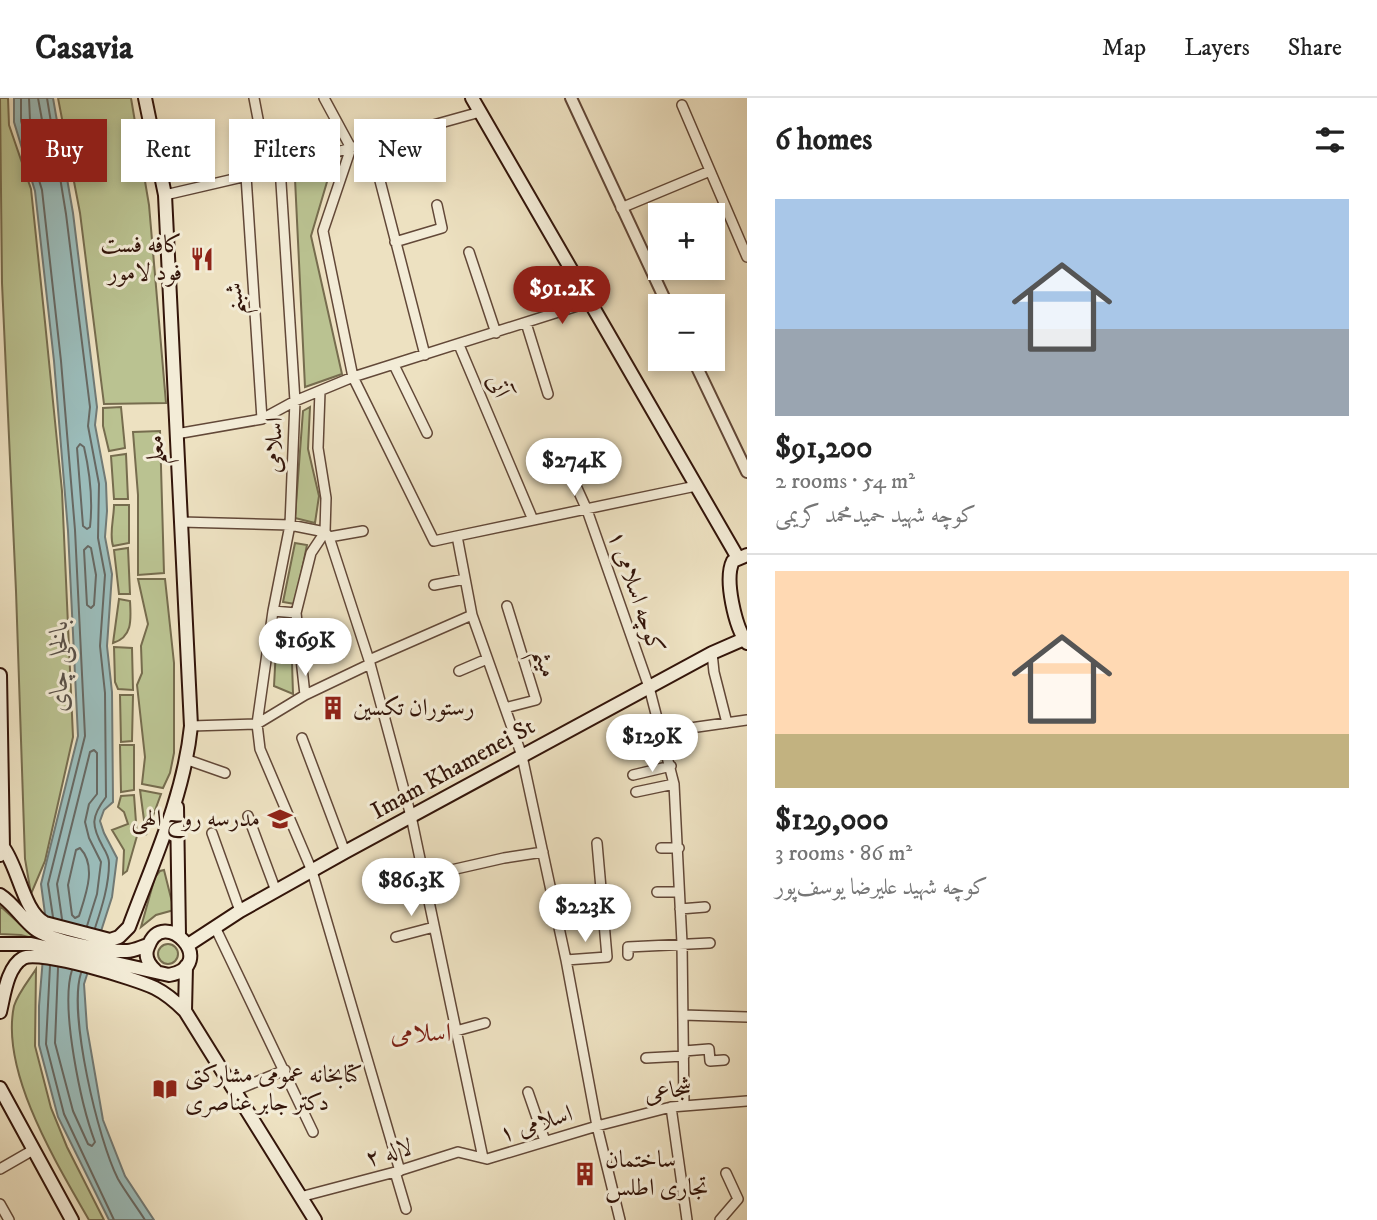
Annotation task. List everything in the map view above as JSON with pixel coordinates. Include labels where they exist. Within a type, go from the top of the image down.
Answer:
[{"type":"main road","name":"معلم","points":[[145,98],[165,195],[191,726],[188,760],[176,800]]},
{"type":"main road","points":[[472,98],[696,486],[742,556],[730,571],[735,613],[745,641]]},
{"type":"main road","name":"Imam Khamenei St","points":[[188,946],[240,911],[522,755],[712,653],[745,641]]},
{"type":"main road","points":[[0,675],[1,850],[14,865],[43,940]]},
{"type":"main road","points":[[0,895],[9,901],[43,940],[162,974],[176,974],[189,959],[188,946],[179,934],[176,800]]},
{"type":"main road","points":[[105,956],[129,927],[176,800]]},
{"type":"main road","points":[[156,971],[147,960],[148,945],[152,939],[165,932],[179,934]]},
{"type":"main road","points":[[0,1012],[12,970],[43,940]]},
{"type":"main road","points":[[0,944],[31,944],[43,940],[105,956],[134,979],[175,1001],[185,1012],[315,1220]]},
{"type":"main road","points":[[105,956],[148,945]]},
{"type":"main road","points":[[185,1012],[186,965]]},
{"type":"main road","points":[[0,1088],[72,1220]]},
{"type":"street","points":[[254,98],[258,119]]},
{"type":"street","points":[[324,98],[351,148],[323,231],[353,377],[434,541],[696,486]]},
{"type":"street","points":[[571,98],[662,294]]},
{"type":"street","points":[[682,105],[747,257]]},
{"type":"street","points":[[446,121],[480,112]]},
{"type":"street","points":[[340,151],[354,147]]},
{"type":"street","points":[[621,208],[710,171]]},
{"type":"street","points":[[165,195],[229,180]]},
{"type":"street","name":"شبنم","points":[[246,182],[262,419]]},
{"type":"street","name":"اسلامی","points":[[281,182],[295,401],[290,525],[273,611],[257,724],[260,749],[312,871],[398,1172],[406,1209]]},
{"type":"street","points":[[380,182],[425,355]]},
{"type":"street","points":[[396,242],[442,228],[438,205]]},
{"type":"street","points":[[468,252],[496,333]]},
{"type":"street","points":[[176,434],[262,419],[295,401],[353,377],[590,302]]},
{"type":"street","points":[[526,323],[548,394]]},
{"type":"street","name":"آتی","points":[[459,345],[533,520]]},
{"type":"street","points":[[394,365],[426,433]]},
{"type":"street","points":[[699,371],[746,466]]},
{"type":"street","points":[[320,391],[318,448],[326,498],[327,535],[369,662],[411,816],[485,1158]]},
{"type":"street","name":"کوچه اسلامی ۱","points":[[561,453],[587,510],[649,687],[671,766],[679,848],[684,1106]]},
{"type":"street","points":[[181,522],[290,525],[327,535],[363,531]]},
{"type":"street","points":[[305,695],[296,613],[311,553],[327,535]]},
{"type":"street","points":[[457,536],[472,615],[522,755],[566,960],[597,1126],[620,1220]]},
{"type":"street","points":[[433,584],[465,579]]},
{"type":"street","name":"میثم","points":[[505,708],[536,700],[507,606]]},
{"type":"street","points":[[273,611],[296,613]]},
{"type":"street","points":[[191,726],[257,724],[305,695],[369,662],[472,615]]},
{"type":"street","points":[[712,653],[727,723]]},
{"type":"street","points":[[459,671],[487,659]]},
{"type":"street","points":[[662,732],[747,720]]},
{"type":"street","points":[[302,738],[345,852]]},
{"type":"street","points":[[188,760],[225,773]]},
{"type":"street","points":[[633,775],[671,766]]},
{"type":"street","points":[[636,792],[674,785]]},
{"type":"street","points":[[248,816],[276,891]]},
{"type":"street","points":[[212,833],[240,911]]},
{"type":"street","points":[[566,960],[607,957],[597,843]]},
{"type":"street","points":[[661,848],[679,848]]},
{"type":"street","points":[[389,898],[425,881],[504,858],[543,852]]},
{"type":"street","points":[[657,892],[679,892]]},
{"type":"street","points":[[680,909],[705,907]]},
{"type":"street","points":[[215,927],[313,1132]]},
{"type":"street","points":[[396,937],[434,927]]},
{"type":"street","points":[[628,955],[628,947],[710,943]]},
{"type":"street","points":[[683,1015],[747,1017]]},
{"type":"street","points":[[456,1031],[485,1023]]},
{"type":"street","points":[[646,1058],[709,1049],[710,1061],[724,1060]]},
{"type":"street","points":[[234,1091],[285,1070]]},
{"type":"street","points":[[528,1092],[545,1142]]},
{"type":"street","name":"شجاعی","points":[[597,1126],[671,1107],[747,1101]]},
{"type":"street","points":[[671,1107],[687,1220]]},
{"type":"street","name":"اسلامی ۱","points":[[485,1158],[597,1126]]},
{"type":"street","points":[[0,1169],[33,1150]]},
{"type":"street","name":"لاله ۲","points":[[300,1197],[398,1172],[458,1152],[485,1158]]},
{"type":"street","points":[[720,1220],[743,1196],[726,1172]]},
{"type":"street","points":[[0,1204],[9,1220]]},
{"type":"green space","points":[[0,98],[8,98],[9,125],[21,160],[21,182],[29,182],[31,189],[62,491],[73,737],[45,861],[31,894],[25,859],[2,283]]},
{"type":"green space","points":[[58,98],[131,98],[135,119],[121,119],[121,182],[145,182],[166,403],[104,404],[74,182],[107,182],[107,119],[62,119]]},
{"type":"green space","points":[[295,182],[327,182],[311,236],[342,374],[305,387]]},
{"type":"green space","points":[[121,407],[125,448],[109,451],[103,426],[103,408]]},
{"type":"green space","points":[[310,407],[308,449],[319,496],[315,523],[295,518],[303,411]]},
{"type":"green space","points":[[160,431],[164,573],[138,575],[138,495],[133,432]]},
{"type":"green space","points":[[126,454],[128,499],[114,499],[111,456]]},
{"type":"green space","points":[[114,505],[129,505],[129,543],[113,546],[112,531]]},
{"type":"green space","points":[[295,543],[307,545],[295,604],[283,602]]},
{"type":"green space","points":[[128,548],[130,594],[119,594],[114,550]]},
{"type":"green space","points":[[138,579],[165,579],[174,663],[174,753],[170,773],[163,788],[142,784],[145,757],[137,685],[142,673],[141,646],[148,624]]},
{"type":"green space","points":[[119,599],[130,601],[130,621],[124,636],[113,643]]},
{"type":"green space","points":[[277,630],[291,631],[293,694],[274,686]]},
{"type":"green space","points":[[114,647],[132,648],[133,690],[118,689],[115,682]]},
{"type":"green space","points":[[120,695],[133,695],[132,741],[121,742]]},
{"type":"green space","points":[[120,745],[134,745],[134,790],[121,792]]},
{"type":"green space","points":[[140,790],[161,794],[146,835]]},
{"type":"green space","points":[[134,795],[137,836],[127,871],[123,874],[124,850],[112,830],[128,824],[124,812],[118,807],[121,796]]},
{"type":"green space","points":[[164,870],[174,910],[156,915],[141,927],[155,877]]},
{"type":"green space","points":[[0,906],[40,938],[39,940],[21,935],[0,934]]},
{"type":"green space","points":[[168,944],[175,947],[178,954],[175,961],[168,964],[161,961],[158,954],[161,947]]},
{"type":"green space","points":[[36,969],[35,1046],[51,1108],[67,1147],[104,1220],[89,1220],[62,1172],[34,1117],[15,1059],[12,1032],[14,1006]]},
{"type":"water","points":[[14,98],[53,98],[57,119],[21,119],[21,145],[14,122]]},
{"type":"water","points":[[32,182],[68,182],[97,407],[95,425],[106,483],[105,537],[112,574],[107,646],[112,692],[113,802],[104,810],[100,821],[117,858],[112,897],[84,984],[87,1028],[103,1120],[125,1176],[154,1220],[109,1220],[58,1117],[39,1045],[39,1006],[46,921],[41,884],[78,736],[68,531],[54,361]]},
{"type":"place","name":"کافه فست فود لامور","points":[[202,259]]},
{"type":"place","name":"رستوران تکسین","points":[[333,708]]},
{"type":"place","name":"مدرسه روح الهی","points":[[280,819]]},
{"type":"place","name":"کتابخانه عمومی مشارکتی دکتر جابر عناصری","points":[[165,1089]]},
{"type":"place","name":"ساختمان تجاری اطلس","points":[[585,1174]]},
{"type":"district","name":"اسلامی","points":[[421,1033]]},
{"type":"water label","name":"بالخلی چای","points":[[59,666]]}]
